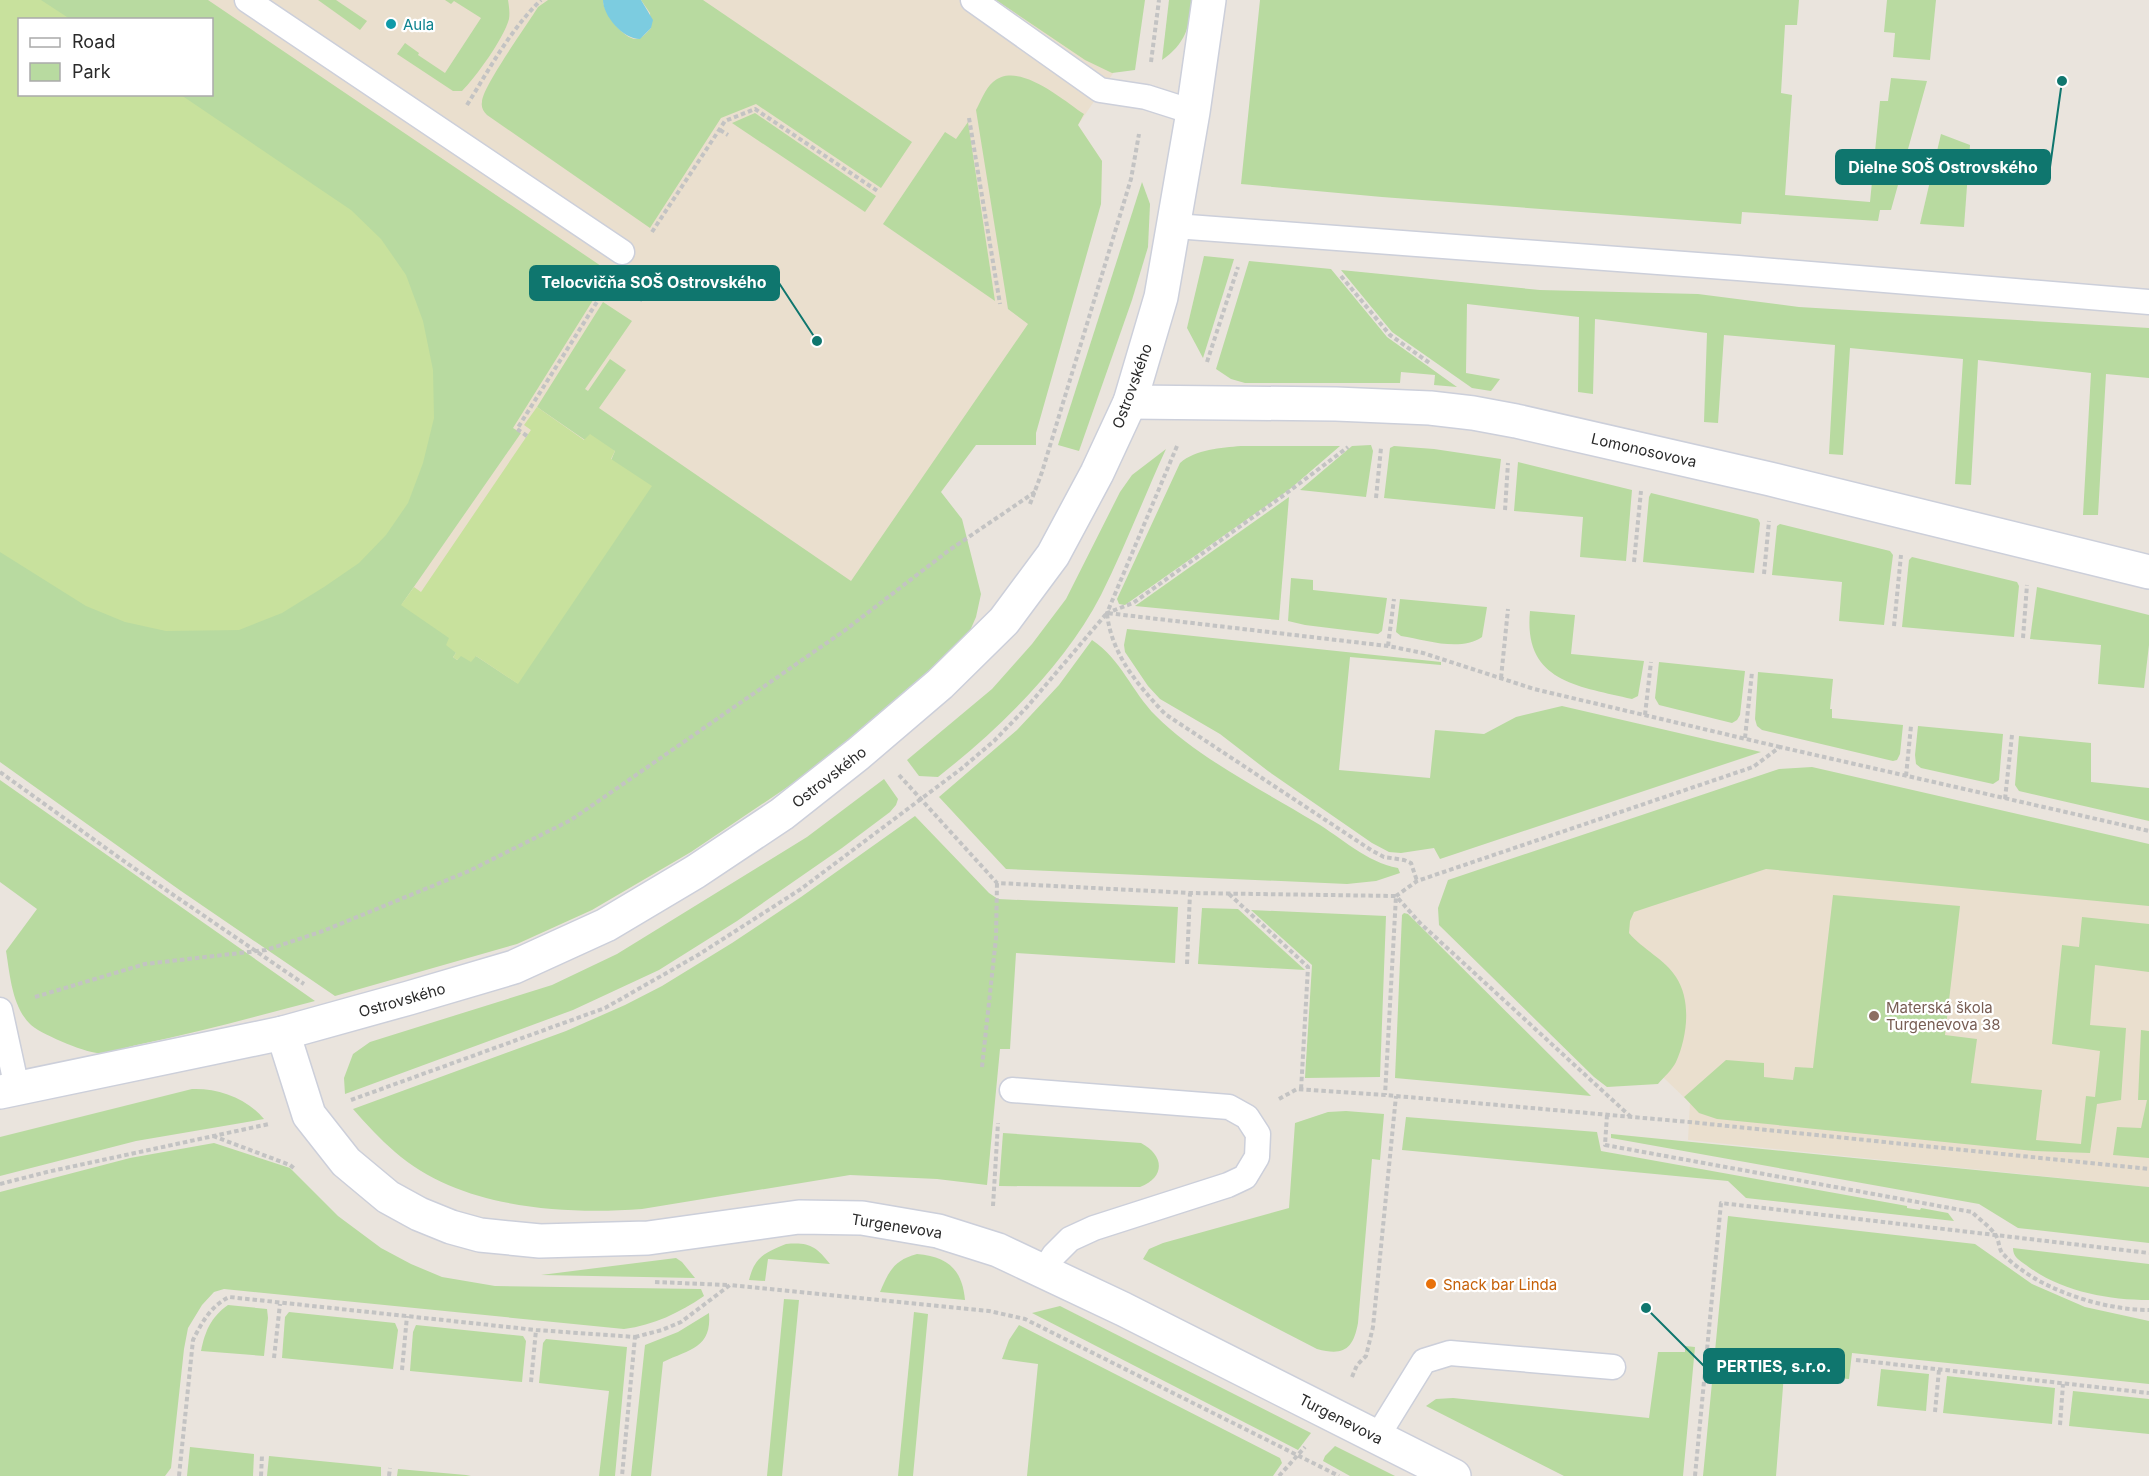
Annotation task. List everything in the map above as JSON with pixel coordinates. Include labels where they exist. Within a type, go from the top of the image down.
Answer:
[{"type":"street","name":"Ostrovského","points":[[8,1090],[283,1032],[514,967],[606,925],[695,872],[782,814],[858,754],[940,684],[1004,621],[1053,555],[1097,473],[1130,402],[1161,297],[1175,226],[1194,112],[1209,0]]},
{"type":"street","name":"Lomonosovova","points":[[1130,402],[1336,404],[1430,408],[1473,413],[1770,479],[2149,572]]},
{"type":"street","name":"Turgenevova","points":[[283,1032],[309,1115],[346,1162],[388,1197],[419,1214],[451,1227],[480,1235],[540,1241],[648,1238],[799,1217],[862,1218],[938,1231],[991,1248],[1123,1309],[1454,1476]]},
{"type":"lane","points":[[247,0],[622,252]]},
{"type":"lane","points":[[973,0],[1100,90],[1146,97],[1194,112]]},
{"type":"lane","points":[[1175,226],[2149,302]]},
{"type":"lane","points":[[0,1010],[8,1090]]},
{"type":"lane","points":[[1012,1090],[1229,1107],[1247,1117],[1258,1134],[1257,1157],[1245,1177],[1228,1185],[1094,1228],[1070,1239],[1054,1255],[1043,1272]]},
{"type":"lane","points":[[1377,1437],[1424,1361],[1450,1353],[1613,1367]]},
{"type":"path","points":[[465,109],[506,41],[526,14],[541,0]]},
{"type":"path","points":[[1053,555],[1032,538],[1026,527],[1026,514],[1035,492],[1131,179],[1146,97],[1159,0]]},
{"type":"path","points":[[650,235],[725,121],[755,109],[879,192]]},
{"type":"path","points":[[969,118],[1000,304]]},
{"type":"path","points":[[720,130],[728,135]]},
{"type":"path","points":[[0,1184],[309,1115],[605,1008],[698,955],[801,889],[961,769],[994,741],[1027,707],[1107,613],[1194,403],[1249,232]]},
{"type":"path","points":[[1309,236],[1389,335],[1436,368]]},
{"type":"path","points":[[527,436],[517,429],[611,280]]},
{"type":"path","points":[[1107,613],[1133,603],[1284,495],[1354,441]]},
{"type":"path","points":[[1376,498],[1382,445]]},
{"type":"path","points":[[1505,510],[1509,462]]},
{"type":"path","points":[[1635,562],[1642,481]]},
{"type":"path","points":[[25,1000],[145,964],[266,950],[323,931],[469,871],[571,820],[844,631],[948,551],[1035,492]]},
{"type":"path","points":[[1764,574],[1770,512]]},
{"type":"path","points":[[1894,626],[1902,544]]},
{"type":"path","points":[[2023,638],[2028,576]]},
{"type":"path","points":[[1388,646],[1394,599]]},
{"type":"path","points":[[1501,678],[1508,609]]},
{"type":"path","points":[[1107,613],[1388,646],[1423,653],[1534,688],[2149,831]]},
{"type":"path","points":[[1107,613],[1109,632],[1115,649],[1147,695],[1165,714],[1371,850],[1384,857],[1411,863],[1416,881]]},
{"type":"path","points":[[1645,715],[1651,662]]},
{"type":"path","points":[[1745,738],[1752,672]]},
{"type":"path","points":[[1905,776],[1911,726]]},
{"type":"path","points":[[2005,799],[2012,735]]},
{"type":"path","points":[[997,883],[1190,893],[1396,896],[1416,881],[1753,767],[1780,747]]},
{"type":"path","points":[[0,772],[128,864],[349,1015]]},
{"type":"path","points":[[920,800],[997,883],[996,938],[982,1067]]},
{"type":"path","points":[[1187,964],[1190,893]]},
{"type":"path","points":[[1228,894],[1308,967],[1301,1090]]},
{"type":"path","points":[[1385,1095],[1396,896]]},
{"type":"path","points":[[1396,896],[1420,923],[1631,1117]]},
{"type":"path","points":[[1247,1117],[1296,1089],[1631,1117],[2149,1168]]},
{"type":"path","points":[[1332,1415],[1357,1365],[1366,1356],[1373,1327],[1396,1096]]},
{"type":"path","points":[[1607,1115],[1605,1144],[1972,1212],[1996,1235],[2001,1253],[2035,1279],[2084,1300],[2134,1310],[2149,1310]]},
{"type":"path","points":[[991,1248],[998,1120],[992,1117]]},
{"type":"path","points":[[1695,1476],[1721,1203],[2149,1253]]},
{"type":"path","points":[[179,1476],[193,1340],[203,1319],[220,1302],[229,1298],[536,1330],[635,1337],[681,1322],[729,1285],[989,1311],[1026,1319],[1339,1476]]},
{"type":"path","points":[[274,1358],[280,1304]]},
{"type":"path","points":[[402,1370],[407,1316]]},
{"type":"path","points":[[531,1382],[536,1330]]},
{"type":"path","points":[[622,1476],[635,1337]]},
{"type":"path","points":[[1856,1360],[2149,1392]]},
{"type":"path","points":[[1935,1412],[1939,1370]]},
{"type":"path","points":[[2060,1425],[2063,1384]]},
{"type":"path","points":[[261,1476],[262,1455]]},
{"type":"path","points":[[389,1476],[390,1468]]},
{"type":"shaded area","points":[[0,0],[1139,0],[1133,44],[1078,125],[1102,161],[1101,204],[975,440],[780,662],[0,724]]},
{"type":"shaded area","name":"Materská škola Turgenevova 38","points":[[1748,821],[2149,856],[2149,1187],[1688,1140],[1690,1103],[1498,919]]},
{"type":"green space","points":[[0,0],[208,0],[604,268],[589,291],[595,297],[513,428],[521,433],[402,604],[450,638],[456,653],[453,657],[457,660],[461,655],[476,656],[517,683],[615,451],[585,440],[537,407],[603,302],[632,321],[585,389],[588,391],[610,359],[626,370],[599,408],[851,581],[1028,324],[1008,309],[976,110],[981,99],[993,82],[1003,76],[1015,76],[1040,84],[1084,114],[1078,125],[1102,161],[1101,204],[1036,433],[1036,445],[976,445],[941,492],[962,519],[981,594],[976,617],[969,633],[953,654],[855,738],[691,852],[592,910],[517,944],[335,996],[181,891],[0,762]]},
{"type":"green space","points":[[0,0],[41,0],[68,18],[18,18],[18,96],[182,96],[351,210],[381,239],[406,275],[423,321],[433,370],[434,418],[423,463],[408,503],[386,535],[359,563],[324,587],[282,613],[239,630],[166,631],[125,622],[86,606],[0,552]]},
{"type":"green space","points":[[318,0],[336,0],[367,21],[360,30]]},
{"type":"green space","points":[[445,0],[508,0],[509,19],[502,36],[482,67],[462,91],[453,91],[397,54],[405,43],[445,73],[481,18],[454,1],[451,4]]},
{"type":"green space","points":[[548,0],[603,0],[606,11],[620,30],[631,38],[638,39],[651,28],[650,13],[641,0],[703,0],[912,142],[881,188],[756,104],[721,118],[650,228],[487,115],[483,109],[484,94],[489,83],[538,7]]},
{"type":"green space","points":[[996,0],[1145,0],[1135,70],[1112,73],[1085,60]]},
{"type":"green space","points":[[1169,0],[1192,0],[1191,10],[1188,27],[1181,41],[1162,60]]},
{"type":"green space","points":[[1260,0],[1799,0],[1797,25],[1785,25],[1781,93],[1792,95],[1785,195],[1870,202],[1880,101],[1888,101],[1891,78],[1927,81],[1891,210],[1880,210],[1878,221],[1742,212],[1741,224],[1241,184]]},
{"type":"green space","points":[[1887,0],[1936,0],[1930,60],[1893,57],[1895,33],[1884,32]]},
{"type":"green space","points":[[755,113],[876,196],[865,212],[732,123]]},
{"type":"green space","points":[[968,122],[995,301],[883,224],[945,132],[956,139]]},
{"type":"green space","points":[[1941,134],[1970,145],[1964,227],[1920,224]]},
{"type":"green space","points":[[1142,182],[1150,204],[1148,247],[1132,300],[1079,451],[1058,445]]},
{"type":"green space","points":[[1204,256],[1234,259],[1203,358],[1187,328]]},
{"type":"green space","points":[[1249,261],[1331,269],[1387,337],[1457,387],[1434,385],[1435,375],[1401,372],[1400,383],[1245,383],[1231,379],[1216,369]]},
{"type":"green space","points":[[1341,270],[1540,290],[1698,294],[1799,307],[2149,328],[2149,378],[2106,374],[2098,515],[2083,515],[2091,373],[1978,360],[1971,485],[1955,484],[1963,359],[1850,348],[1843,455],[1829,454],[1835,345],[1724,335],[1718,423],[1704,422],[1707,333],[1595,319],[1593,394],[1578,392],[1579,317],[1467,304],[1466,373],[1500,379],[1491,391],[1472,388],[1392,332]]},
{"type":"green space","points":[[537,407],[584,440],[590,434],[615,451],[611,459],[652,486],[518,684],[476,656],[471,662],[461,656],[457,660],[453,657],[456,653],[446,645],[449,638],[401,605],[414,587],[421,592],[531,430],[524,425]]},
{"type":"green space","points":[[1371,445],[1373,451],[1366,497],[1300,490],[1352,446]]},
{"type":"green space","points":[[1241,446],[1340,446],[1290,489],[1125,605],[1119,604],[1117,599],[1180,463],[1201,452]]},
{"type":"green space","points":[[1394,446],[1434,449],[1501,459],[1495,509],[1384,498],[1390,448]]},
{"type":"green space","points":[[1166,449],[1101,595],[1069,646],[1050,671],[1007,717],[961,758],[938,777],[919,776],[907,760],[992,689],[1032,644],[1066,599],[1120,492],[1132,475]]},
{"type":"green space","points":[[1518,462],[1632,490],[1626,561],[1580,557],[1583,517],[1514,511]]},
{"type":"green space","points":[[1651,493],[1758,519],[1760,523],[1754,573],[1643,562]]},
{"type":"green space","points":[[1289,497],[1279,620],[1135,606]]},
{"type":"green space","points":[[1780,524],[1890,551],[1893,555],[1884,625],[1839,621],[1842,582],[1772,575],[1777,526]]},
{"type":"green space","points":[[1912,557],[2017,582],[2019,586],[2014,637],[1902,627],[1909,560]]},
{"type":"green space","points":[[1291,578],[1313,580],[1313,590],[1387,598],[1382,631],[1378,634],[1288,621]]},
{"type":"green space","points":[[2037,587],[2149,615],[2149,645],[2144,688],[2098,684],[2101,645],[2030,639]]},
{"type":"green space","points":[[1400,599],[1487,607],[1482,637],[1464,644],[1453,644],[1401,636],[1396,632]]},
{"type":"green space","points":[[1530,611],[1575,615],[1571,654],[1644,661],[1638,696],[1632,699],[1592,690],[1558,677],[1545,667],[1535,653],[1530,635]]},
{"type":"green space","points":[[1127,629],[1441,662],[1441,665],[1350,657],[1339,770],[1430,778],[1435,730],[1484,734],[1516,717],[1562,706],[1761,752],[1440,859],[1434,848],[1401,853],[1389,852],[1372,843],[1268,771],[1220,734],[1160,699],[1148,686],[1125,652]]},
{"type":"green space","points":[[1092,640],[1119,666],[1156,716],[1191,746],[1375,861],[1398,868],[1400,873],[1376,881],[1347,884],[1006,869],[939,797],[1017,730],[1059,685]]},
{"type":"green space","points":[[1659,662],[1745,671],[1740,715],[1737,720],[1732,723],[1659,705],[1655,698]]},
{"type":"green space","points":[[1758,672],[1833,679],[1830,709],[1832,709],[1832,718],[1903,725],[1900,754],[1897,760],[1893,761],[1762,730],[1757,726],[1755,719]]},
{"type":"green space","points":[[1918,726],[2003,734],[1999,780],[1993,784],[1921,768],[1916,764],[1915,755]]},
{"type":"green space","points":[[2019,736],[2091,743],[2091,782],[2149,788],[2149,821],[2019,791],[2015,785]]},
{"type":"green space","points":[[1812,767],[2149,844],[2149,906],[1766,869],[1634,912],[1630,921],[1629,933],[1672,971],[1681,987],[1686,1008],[1685,1031],[1676,1062],[1658,1084],[1607,1087],[1594,1077],[1439,925],[1438,908],[1448,880],[1779,769]]},
{"type":"green space","points":[[884,779],[898,799],[890,812],[737,921],[659,970],[573,1010],[345,1094],[344,1078],[353,1054],[370,1042],[552,985],[617,954],[807,837]]},
{"type":"green space","points":[[0,780],[315,1001],[102,1053],[72,1046],[35,1028],[19,1008],[6,951],[37,909],[0,882]]},
{"type":"green space","points":[[915,816],[989,893],[998,899],[1178,907],[1175,963],[1016,953],[1010,1049],[1000,1049],[987,1185],[937,1179],[850,1175],[642,1209],[611,1211],[545,1208],[512,1204],[480,1196],[449,1185],[421,1171],[389,1147],[353,1109],[566,1031],[662,986],[801,897]]},
{"type":"green space","points":[[1833,895],[1960,906],[1945,1035],[1977,1039],[1971,1083],[2042,1090],[2036,1140],[2081,1144],[2086,1096],[2095,1097],[2100,1051],[2052,1044],[2062,945],[2079,947],[2082,917],[2149,924],[2149,972],[2095,965],[2090,1025],[2126,1028],[2121,1100],[2097,1104],[2090,1153],[2035,1151],[1717,1119],[1699,1113],[1684,1097],[1726,1060],[1764,1063],[1764,1077],[1793,1080],[1795,1067],[1813,1068]]},
{"type":"green space","points":[[1202,908],[1238,909],[1305,970],[1198,964]]},
{"type":"green space","points":[[1251,910],[1386,916],[1380,1077],[1305,1078],[1312,965]]},
{"type":"green space","points":[[1408,914],[1591,1096],[1395,1078],[1402,915]]},
{"type":"green space","points":[[2141,1030],[2149,1031],[2149,1158],[2113,1155],[2117,1127],[2141,1128],[2147,1100],[2138,1100]]},
{"type":"green space","points":[[192,1089],[212,1090],[241,1100],[264,1119],[136,1141],[0,1176],[0,1137]]},
{"type":"green space","points":[[1328,1112],[1384,1114],[1380,1160],[1372,1159],[1358,1323],[1350,1345],[1345,1349],[1334,1352],[1317,1349],[1143,1259],[1149,1249],[1163,1243],[1289,1208],[1295,1123]]},
{"type":"green space","points":[[1406,1117],[1597,1132],[1601,1151],[1907,1206],[1907,1208],[1948,1213],[1954,1221],[1746,1198],[1728,1181],[1402,1150]]},
{"type":"green space","points":[[1003,1133],[1141,1143],[1149,1148],[1158,1160],[1158,1172],[1148,1183],[1140,1187],[999,1186]]},
{"type":"green space","points":[[1611,1134],[2149,1187],[2149,1243],[2018,1228],[1979,1204],[1611,1138]]},
{"type":"green space","points":[[214,1143],[290,1168],[338,1216],[381,1248],[442,1277],[495,1286],[701,1289],[704,1296],[666,1317],[646,1325],[624,1329],[224,1289],[214,1292],[202,1305],[188,1328],[171,1468],[165,1476],[0,1476],[0,1192],[130,1158]]},
{"type":"green space","points":[[1728,1216],[1975,1244],[2032,1284],[2085,1307],[2149,1321],[2149,1384],[1852,1353],[1849,1379],[1784,1374],[1776,1476],[1703,1476]]},
{"type":"green space","points":[[786,1244],[801,1244],[816,1249],[830,1264],[768,1259],[765,1281],[749,1280],[754,1266],[762,1256]]},
{"type":"green space","points":[[2013,1248],[2149,1264],[2149,1300],[2101,1296],[2069,1288],[2039,1274],[2021,1262],[2015,1256]]},
{"type":"green space","points":[[917,1254],[937,1258],[952,1266],[961,1280],[965,1300],[880,1292],[893,1267],[909,1256]]},
{"type":"green space","points":[[676,1258],[695,1278],[541,1275]]},
{"type":"green space","points":[[784,1299],[799,1300],[782,1476],[767,1476]]},
{"type":"green space","points":[[228,1305],[267,1309],[264,1356],[201,1351],[210,1325],[217,1314]]},
{"type":"green space","points":[[1060,1306],[1311,1433],[1298,1450],[1032,1313]]},
{"type":"green space","points":[[289,1312],[395,1323],[398,1330],[393,1369],[282,1358],[285,1317]]},
{"type":"green space","points":[[914,1312],[928,1314],[913,1476],[898,1476]]},
{"type":"green space","points":[[709,1313],[707,1334],[703,1340],[690,1350],[663,1362],[651,1476],[631,1476],[645,1345],[678,1332]]},
{"type":"green space","points":[[416,1325],[523,1336],[526,1341],[522,1382],[410,1371],[413,1332]]},
{"type":"green space","points":[[1019,1325],[1280,1458],[1282,1463],[1273,1476],[1027,1476],[1038,1364],[1002,1359],[1009,1340]]},
{"type":"green space","points":[[546,1339],[627,1347],[615,1476],[599,1476],[609,1391],[539,1383],[543,1343]]},
{"type":"green space","points":[[1685,1346],[1695,1347],[1683,1476],[1564,1476],[1426,1406],[1436,1399],[1453,1398],[1649,1418],[1658,1352],[1685,1352]]},
{"type":"green space","points":[[1881,1369],[1929,1374],[1926,1411],[1877,1406]]},
{"type":"green space","points":[[1947,1376],[2055,1388],[2052,1424],[1943,1413]]},
{"type":"green space","points":[[2073,1391],[2149,1399],[2149,1434],[2069,1426]]},
{"type":"green space","points":[[1335,1446],[1395,1476],[1350,1476],[1323,1461]]},
{"type":"green space","points":[[190,1447],[254,1454],[253,1476],[187,1476]]},
{"type":"green space","points":[[269,1456],[381,1467],[381,1476],[267,1476]]},
{"type":"green space","points":[[398,1469],[466,1475],[471,1476],[397,1476]]},
{"type":"water","points":[[603,0],[641,0],[653,20],[651,28],[640,39],[627,35],[610,19]]},
{"type":"place","name":"Aula","points":[[391,24]]},
{"type":"place","name":"Dielne SOŠ Ostrovského","points":[[2062,81]]},
{"type":"place","name":"Telocvičňa SOŠ Ostrovského","points":[[817,341]]},
{"type":"place","name":"Materská škola Turgenevova 38","points":[[1874,1016]]},
{"type":"place","name":"Snack bar Linda","points":[[1431,1284]]},
{"type":"place","name":"PERTIES, s.r.o.","points":[[1646,1308]]}]
